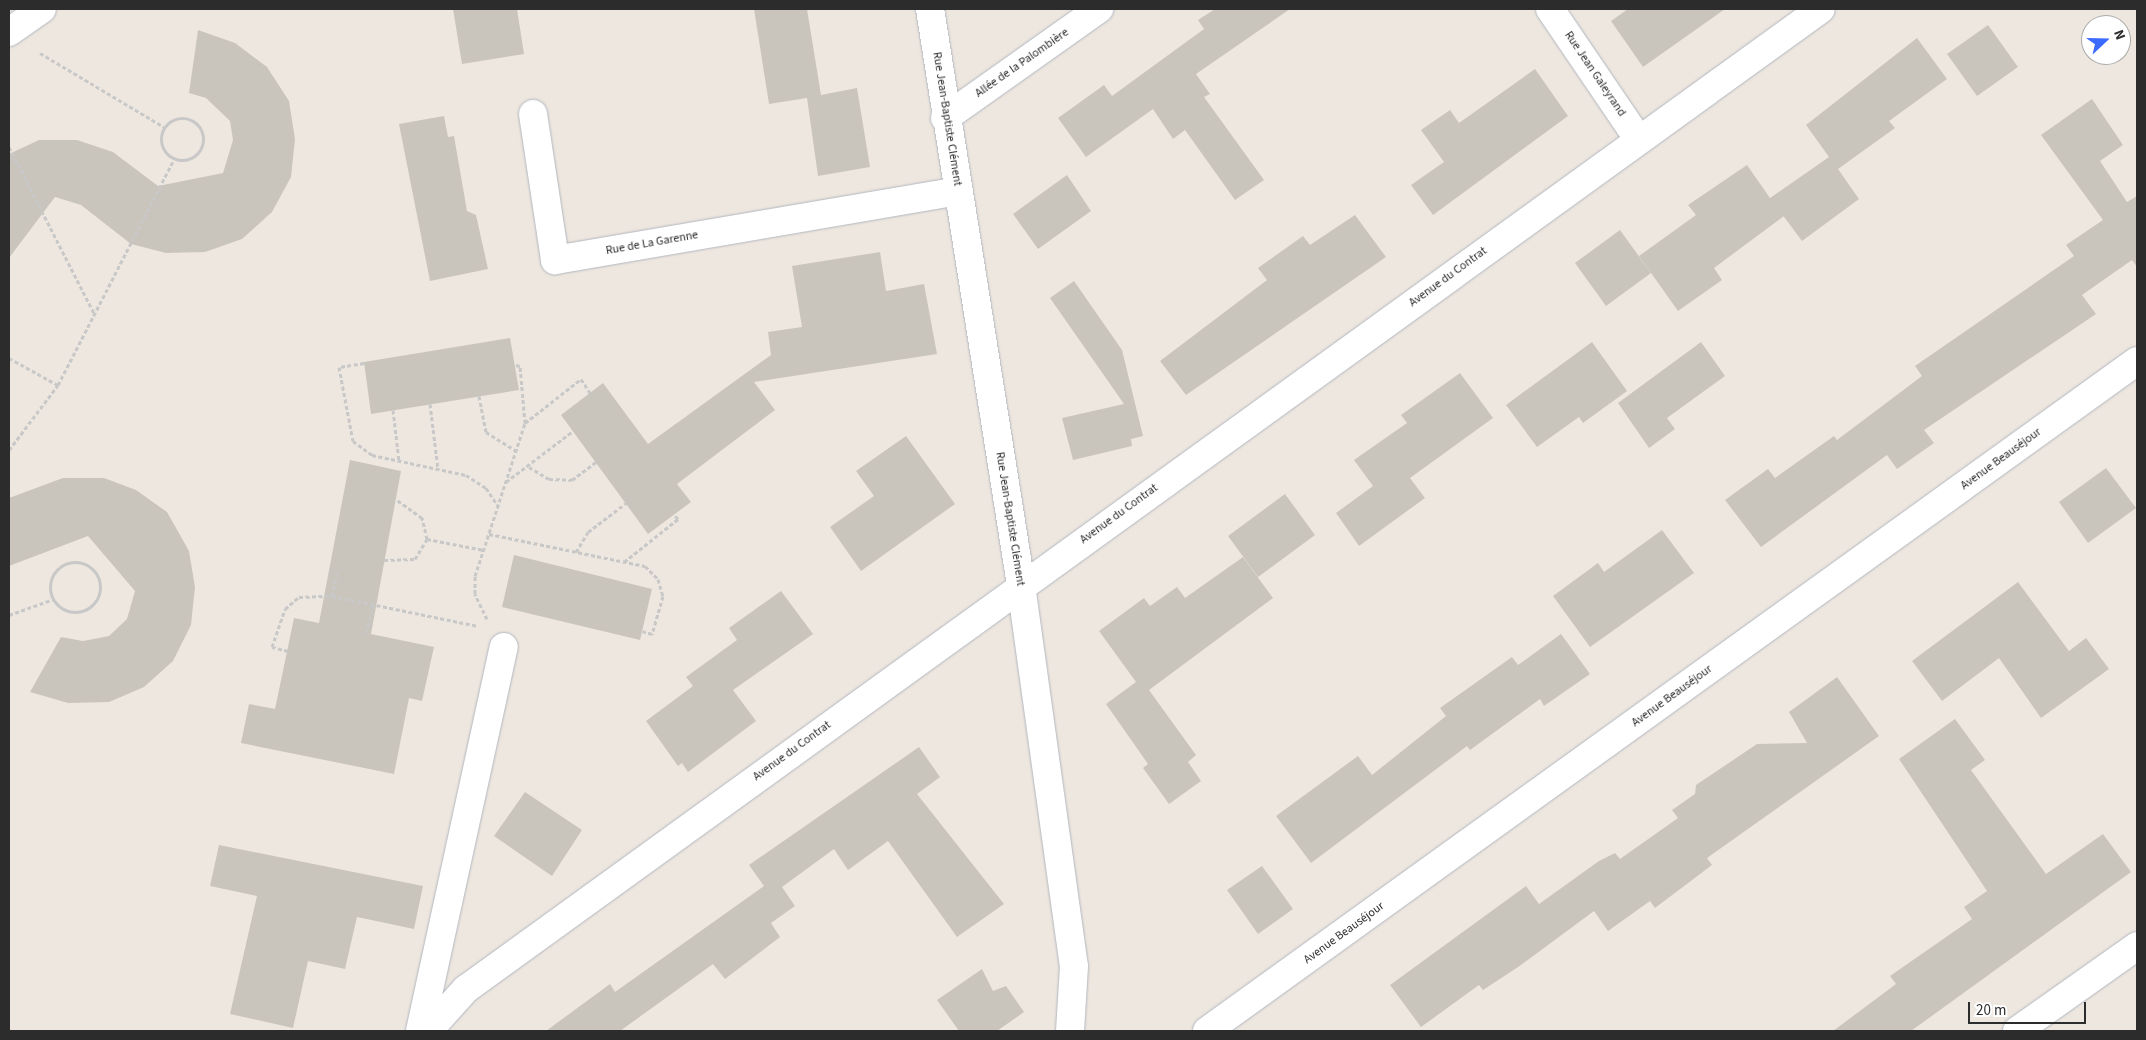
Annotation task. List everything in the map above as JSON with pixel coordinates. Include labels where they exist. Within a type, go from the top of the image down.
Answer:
[{"type":"street","points":[[9,32],[42,9]]},
{"type":"street","name":"Rue Jean-Baptiste Clément","points":[[930,9],[945,118],[1021,585],[1074,966],[1070,1031]]},
{"type":"street","name":"Allée de la Palombière","points":[[945,118],[1099,9]]},
{"type":"street","name":"Rue Jean Galeyrand","points":[[1550,9],[1639,140]]},
{"type":"street","name":"Avenue du Contrat","points":[[428,1031],[466,989],[1021,585],[1821,9]]},
{"type":"street","name":"Rue de La Garenne","points":[[533,114],[555,260],[958,191]]},
{"type":"street","name":"Avenue Beauséjour","points":[[1208,1031],[2137,361]]},
{"type":"street","points":[[420,1031],[445,916],[497,637]]},
{"type":"street","points":[[2017,1031],[2137,946]]},
{"type":"path","points":[[33,49],[164,127]]},
{"type":"path","points":[[180,117],[194,121],[202,131],[200,151],[188,159],[174,159],[163,149],[164,127],[180,117]]},
{"type":"path","points":[[9,147],[95,313]]},
{"type":"path","points":[[9,450],[58,385],[174,159]]},
{"type":"path","points":[[9,358],[58,385]]},
{"type":"path","points":[[364,362],[339,367],[352,441],[372,455],[466,474],[486,488],[498,506]]},
{"type":"path","points":[[497,637],[475,594],[475,576],[525,423],[520,366],[514,365]]},
{"type":"path","points":[[525,423],[581,379],[590,393]]},
{"type":"path","points":[[479,396],[486,432],[516,451]]},
{"type":"path","points":[[430,404],[438,469]]},
{"type":"path","points":[[393,410],[399,461]]},
{"type":"path","points":[[505,482],[528,467],[573,431]]},
{"type":"path","points":[[528,467],[549,479],[572,480],[596,462]]},
{"type":"path","points":[[384,560],[415,559],[427,539],[422,518],[396,498]]},
{"type":"path","points":[[576,552],[588,532],[626,503]]},
{"type":"path","points":[[624,562],[678,520],[674,514]]},
{"type":"path","points":[[488,534],[645,566],[658,579],[663,596],[652,634],[642,631]]},
{"type":"path","points":[[427,539],[484,550]]},
{"type":"path","points":[[82,563],[96,573],[100,588],[88,609],[65,610],[54,599],[53,575],[66,564],[82,563]]},
{"type":"path","points":[[332,596],[337,572]]},
{"type":"path","points":[[288,650],[272,647],[285,609],[299,597],[332,596],[374,604],[497,637]]},
{"type":"path","points":[[9,615],[54,599]]},
{"type":"path","points":[[366,633],[374,604]]},
{"type":"building","points":[[453,9],[517,9],[524,54],[462,64]]},
{"type":"building","points":[[754,9],[807,9],[821,95],[857,88],[870,167],[818,176],[807,98],[769,104]]},
{"type":"building","points":[[1215,9],[1290,9],[1196,74],[1210,94],[1204,97],[1264,180],[1235,200],[1185,130],[1173,139],[1153,109],[1086,157],[1058,118],[1104,85],[1112,96],[1204,29],[1198,20]]},
{"type":"building","points":[[1628,9],[1725,9],[1643,67],[1611,21]]},
{"type":"building","points":[[1988,25],[2018,67],[1977,96],[1947,54]]},
{"type":"building","points":[[198,30],[235,43],[267,67],[289,101],[295,139],[291,177],[272,212],[242,239],[205,252],[166,253],[131,244],[81,205],[55,197],[9,258],[9,154],[39,140],[77,140],[113,152],[158,186],[223,173],[233,140],[230,121],[206,98],[189,93]]},
{"type":"building","points":[[1917,38],[1947,79],[1889,121],[1895,128],[1838,169],[1859,199],[1802,241],[1784,216],[1714,268],[1722,280],[1678,311],[1639,256],[1696,215],[1688,205],[1747,165],[1770,198],[1829,157],[1806,125]]},
{"type":"building","points":[[1535,69],[1568,116],[1433,215],[1411,185],[1444,162],[1421,130],[1450,110],[1459,123]]},
{"type":"building","points":[[2092,99],[2123,145],[2100,161],[2127,202],[2137,196],[2137,267],[2132,260],[2082,295],[2096,314],[1924,430],[1934,443],[1897,469],[1887,455],[1761,547],[1725,500],[1768,469],[1775,478],[1834,436],[1837,440],[1922,376],[1915,366],[2074,256],[2066,245],[2103,220],[2041,135]]},
{"type":"building","points":[[444,116],[448,137],[454,136],[467,211],[476,215],[488,269],[430,281],[399,124]]},
{"type":"building","points":[[1067,175],[1091,211],[1038,249],[1013,214]]},
{"type":"building","points":[[1355,215],[1386,257],[1186,395],[1160,361],[1267,280],[1258,268],[1303,236],[1310,245]]},
{"type":"building","points":[[1620,230],[1651,273],[1606,306],[1575,263]]},
{"type":"building","points":[[880,252],[886,291],[924,284],[937,354],[754,382],[775,410],[677,484],[691,502],[648,534],[561,415],[603,383],[648,444],[771,355],[768,332],[802,327],[792,266]]},
{"type":"building","points":[[1074,281],[1122,350],[1143,436],[1131,439],[1132,446],[1073,460],[1062,418],[1124,404],[1050,298]]},
{"type":"building","points":[[510,338],[519,390],[371,414],[364,362]]},
{"type":"building","points":[[1592,342],[1627,391],[1583,423],[1579,417],[1537,447],[1506,405]]},
{"type":"building","points":[[1701,342],[1725,376],[1667,418],[1675,429],[1649,448],[1618,403]]},
{"type":"building","points":[[1460,373],[1493,418],[1410,478],[1425,498],[1359,546],[1336,513],[1373,486],[1354,460],[1407,423],[1401,415]]},
{"type":"building","points":[[906,436],[955,504],[861,571],[830,527],[874,496],[856,471]]},
{"type":"building","points":[[350,460],[401,471],[371,634],[434,647],[422,701],[409,698],[394,774],[241,743],[249,704],[275,709],[294,618],[319,623]]},
{"type":"building","points":[[2106,468],[2136,508],[2088,543],[2059,502]]},
{"type":"building","points":[[63,478],[104,478],[136,490],[167,512],[189,551],[195,587],[191,625],[173,661],[144,687],[109,702],[68,703],[30,692],[61,637],[83,641],[109,636],[127,619],[135,591],[88,536],[9,566],[9,498]]},
{"type":"building","points":[[1285,494],[1315,535],[1258,577],[1228,536]]},
{"type":"building","points":[[1662,530],[1694,573],[1590,647],[1553,596],[1598,563],[1604,572]]},
{"type":"building","points":[[514,555],[652,589],[640,640],[502,607]]},
{"type":"building","points":[[1243,557],[1273,598],[1149,690],[1196,755],[1188,762],[1201,781],[1169,804],[1143,768],[1148,764],[1106,704],[1136,682],[1099,631],[1144,598],[1150,606],[1177,587],[1185,598]]},
{"type":"building","points":[[2018,582],[2069,651],[2086,638],[2109,669],[2041,718],[1999,658],[1942,701],[1912,661]]},
{"type":"building","points":[[781,591],[813,634],[733,690],[756,721],[688,772],[682,763],[678,766],[646,721],[693,686],[686,677],[737,640],[729,628]]},
{"type":"building","points":[[1561,634],[1590,674],[1544,706],[1540,699],[1470,750],[1467,746],[1311,863],[1276,816],[1358,756],[1372,775],[1446,716],[1440,708],[1512,657],[1518,665]]},
{"type":"building","points":[[1837,677],[1879,736],[1707,858],[1712,865],[1655,908],[1650,901],[1608,931],[1594,911],[1521,965],[1483,990],[1479,985],[1421,1027],[1390,985],[1526,886],[1539,904],[1599,861],[1615,853],[1620,859],[1678,818],[1672,810],[1695,794],[1696,785],[1757,744],[1807,743],[1789,712]]},
{"type":"building","points":[[1955,719],[1985,760],[1971,770],[2046,874],[2103,834],[2131,872],[1911,1031],[1833,1031],[1896,984],[1890,976],[1972,919],[1964,907],[1987,891],[1899,759]]},
{"type":"building","points":[[919,747],[940,777],[917,794],[1004,904],[957,937],[888,841],[848,870],[834,849],[782,887],[795,906],[771,923],[780,937],[725,979],[713,964],[620,1031],[546,1031],[610,984],[615,992],[764,886],[749,865]]},
{"type":"building","points":[[525,792],[582,830],[552,876],[494,836]]},
{"type":"building","points":[[219,845],[423,886],[414,929],[357,917],[345,969],[308,961],[293,1028],[230,1014],[257,896],[210,886]]},
{"type":"building","points":[[1262,866],[1293,909],[1258,934],[1227,890]]},
{"type":"building","points":[[982,969],[993,991],[1006,986],[1024,1012],[997,1031],[959,1031],[937,1000]]}]
